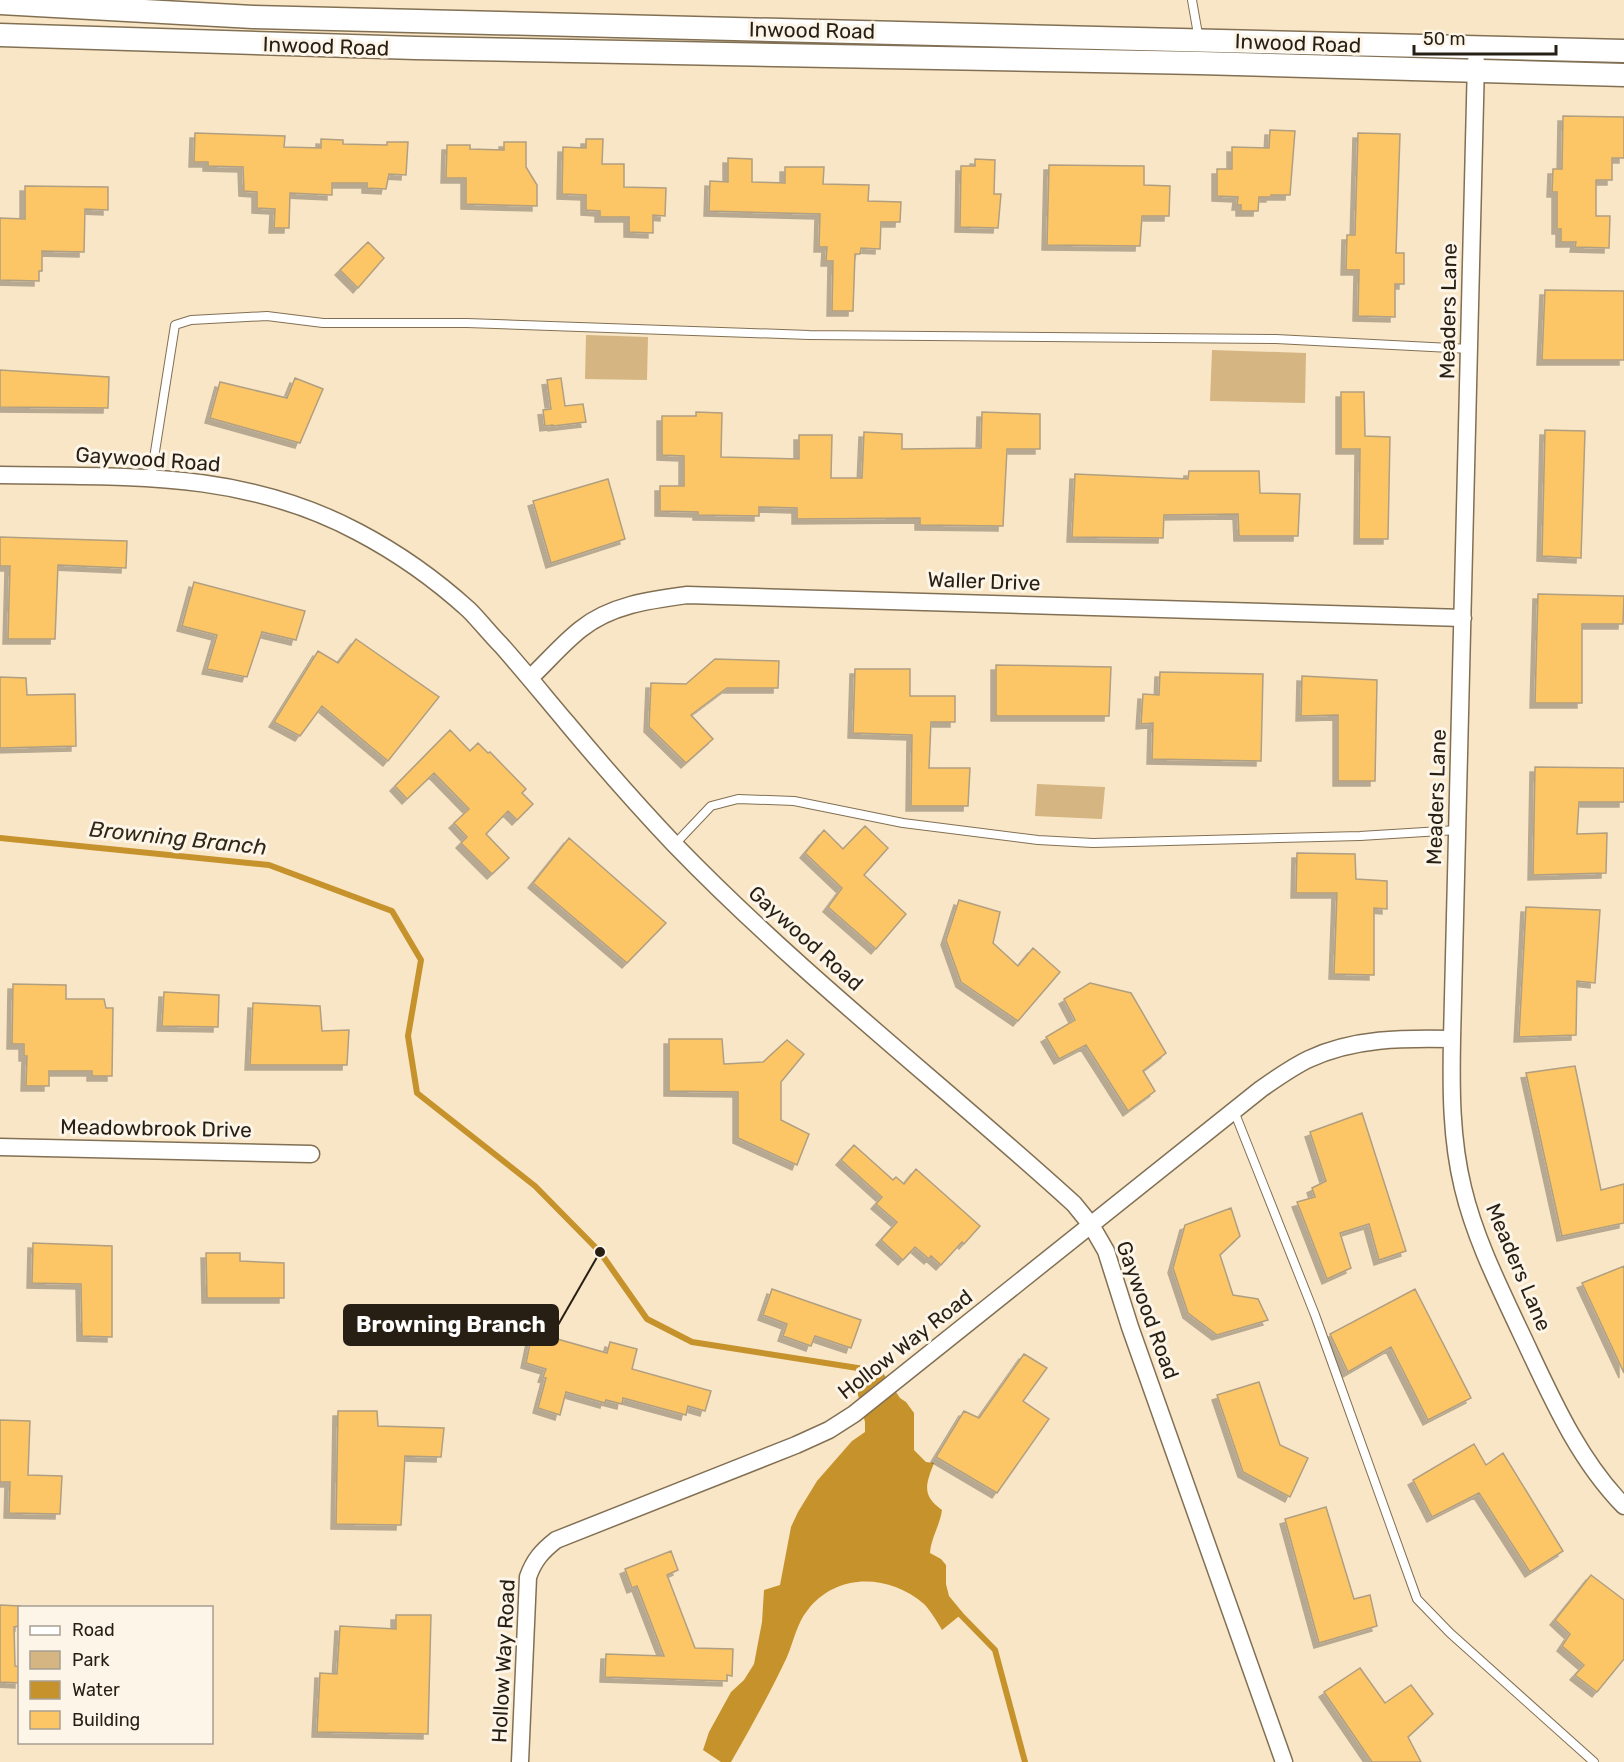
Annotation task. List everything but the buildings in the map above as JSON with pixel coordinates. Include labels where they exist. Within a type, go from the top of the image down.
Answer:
[{"type":"main road","name":"Inwood Road","points":[[0,3],[252,17],[1624,51]]},
{"type":"main road","points":[[81,7],[81,39]]},
{"type":"main road","points":[[416,48],[418,20]]},
{"type":"main road","points":[[806,30],[806,56]]},
{"type":"main road","name":"Inwood Road","points":[[0,35],[416,48],[1199,63],[1624,75]]},
{"type":"main road","points":[[1199,40],[1199,63]]},
{"type":"street","name":"Meaders Lane","points":[[1476,48],[1451,1082],[1454,1139],[1462,1188],[1481,1246],[1552,1398],[1608,1490],[1624,1506]]},
{"type":"street","name":"Gaywood Road","points":[[0,475],[151,477],[216,484],[258,493],[298,506],[357,532],[429,576],[471,612],[530,678],[601,764],[675,844],[758,927],[1074,1204],[1091,1225],[1106,1251],[1130,1327],[1284,1762]]},
{"type":"street","name":"Waller Drive","points":[[530,678],[582,628],[616,609],[651,600],[687,595],[1463,618]]},
{"type":"street","name":"Hollow Way Road","points":[[520,1762],[528,1577],[540,1553],[556,1540],[796,1445],[829,1430],[854,1414],[1234,1110],[1286,1072],[1310,1059],[1346,1046],[1380,1040],[1452,1039]]},
{"type":"street","name":"Meadowbrook Drive","points":[[0,1148],[311,1154]]},
{"type":"lane","points":[[1192,0],[1199,40]]},
{"type":"lane","points":[[151,477],[176,325],[191,320],[267,316],[323,323],[467,323],[809,335],[1276,339],[1470,349]]},
{"type":"lane","points":[[675,844],[711,806],[738,799],[794,801],[903,823],[1038,840],[1093,843],[1360,836],[1457,830]]},
{"type":"lane","points":[[1234,1110],[1315,1315],[1417,1599],[1450,1634],[1594,1762]]},
{"type":"green space","points":[[586,335],[648,337],[647,380],[585,379]]},
{"type":"green space","points":[[1212,350],[1306,353],[1305,403],[1210,401]]},
{"type":"green space","points":[[1037,784],[1105,787],[1102,819],[1035,816]]},
{"type":"water","points":[[881,1370],[900,1398],[914,1413],[914,1450],[926,1462],[934,1463],[927,1489],[935,1505],[942,1510],[930,1553],[946,1565],[946,1584],[949,1596],[963,1613],[942,1630],[924,1604],[895,1587],[863,1582],[833,1589],[819,1598],[807,1611],[781,1670],[731,1762],[721,1762],[703,1750],[709,1732],[731,1692],[744,1680],[754,1664],[762,1622],[764,1590],[780,1585],[791,1527],[817,1481],[852,1441],[865,1432],[865,1422],[856,1387]]},
{"type":"waterway","name":"Browning Branch","points":[[0,838],[269,865],[392,911],[421,960],[408,1036],[417,1093],[535,1186],[600,1252],[647,1319],[692,1342],[864,1369],[868,1388]]},
{"type":"waterway","name":"Browning Branch","points":[[955,1609],[995,1650],[1025,1762]]},
{"type":"place","name":"Browning Branch","points":[[600,1252]]}]
